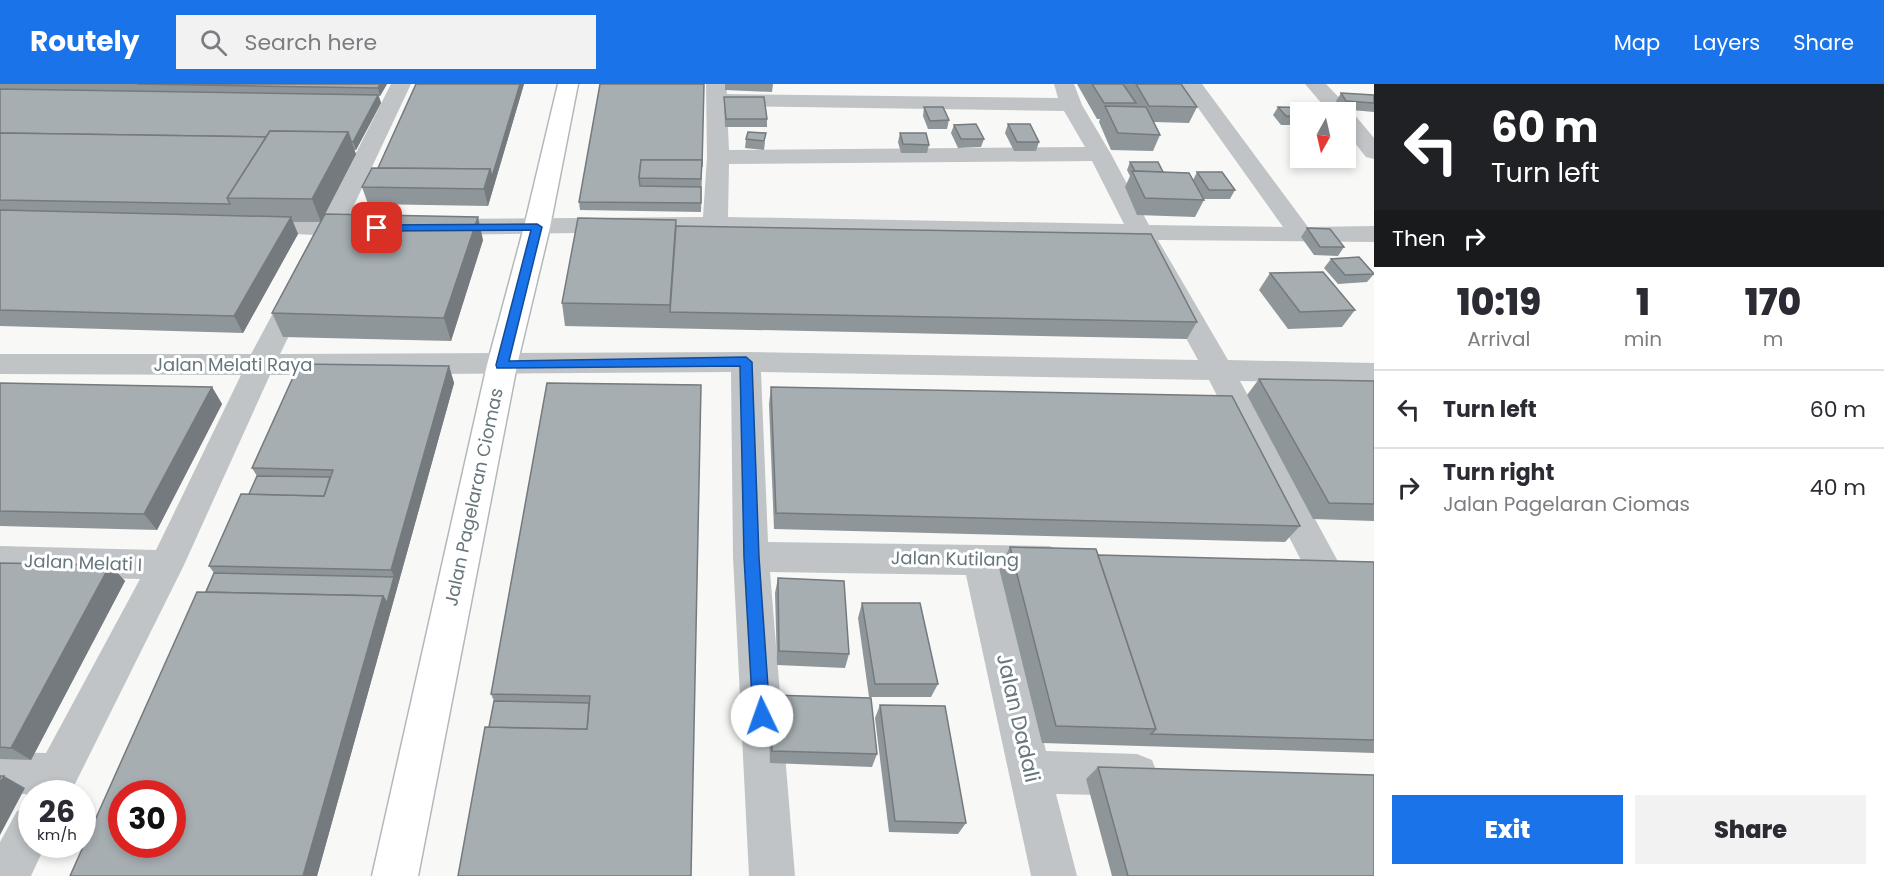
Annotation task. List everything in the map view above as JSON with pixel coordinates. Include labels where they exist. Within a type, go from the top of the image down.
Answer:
[{"type":"main road","name":"Jalan Pagelaran Ciomas","points":[[395,876],[502,365],[537,227],[568,84]]},
{"type":"street","points":[[1191,84],[1301,235]]},
{"type":"street","points":[[1315,84],[1331,102]]},
{"type":"street","points":[[369,100],[397,92]]},
{"type":"street","points":[[54,780],[166,565],[260,366],[397,92]]},
{"type":"street","points":[[715,225],[718,157],[716,92],[1067,95],[1140,231],[1220,372],[1337,566],[1286,565]]},
{"type":"street","points":[[1356,131],[1374,152]]},
{"type":"street","points":[[343,152],[366,153]]},
{"type":"street","points":[[718,157],[1100,154]]},
{"type":"street","points":[[225,226],[400,228],[715,225],[1301,235],[1374,234]]},
{"type":"street","points":[[746,362],[751,557],[772,876]]},
{"type":"street","name":"Jalan Melati Raya","points":[[0,364],[260,366],[746,362],[1374,373]]},
{"type":"street","name":"Jalan Kutilang","points":[[751,557],[1075,561]]},
{"type":"street","name":"Jalan Dadali","points":[[981,560],[1054,876]]},
{"type":"street","name":"Jalan Melati I","points":[[0,561],[166,565]]},
{"type":"street","points":[[1031,772],[1173,775]]},
{"type":"street","points":[[0,773],[33,780]]},
{"type":"street","points":[[7,876],[18,854]]},
{"type":"building","points":[[137,84],[380,84],[378,88]]},
{"type":"building","points":[[416,84],[520,84],[492,177],[490,169],[378,168]]},
{"type":"building","points":[[600,84],[704,84],[702,167],[702,160],[641,160],[639,178],[640,186],[701,187],[701,203],[579,202]]},
{"type":"building","points":[[1092,84],[1123,84],[1136,103],[1104,103]]},
{"type":"building","points":[[1136,84],[1181,84],[1197,107],[1149,106]]},
{"type":"building","points":[[0,89],[378,95],[353,142],[348,132],[270,131],[266,137],[0,133]]},
{"type":"building","points":[[1341,93],[1374,95],[1374,103],[1346,101]]},
{"type":"building","points":[[724,97],[764,97],[767,119],[726,119]]},
{"type":"building","points":[[1105,106],[1146,107],[1160,135],[1118,133]]},
{"type":"building","points":[[924,107],[943,107],[949,120],[930,121]]},
{"type":"building","points":[[1278,107],[1290,107],[1290,116],[1286,116]]},
{"type":"building","points":[[976,124],[984,139],[961,139],[954,125]]},
{"type":"building","points":[[1008,124],[1030,124],[1039,142],[1017,142]]},
{"type":"building","points":[[270,131],[348,132],[312,199],[227,198]]},
{"type":"building","points":[[748,132],[766,133],[764,141],[746,139]]},
{"type":"building","points":[[0,133],[266,137],[227,198],[230,204],[0,200]]},
{"type":"building","points":[[900,133],[926,133],[929,145],[903,144]]},
{"type":"building","points":[[641,160],[702,160],[701,179],[639,178]]},
{"type":"building","points":[[1130,162],[1158,162],[1163,172],[1135,171]]},
{"type":"building","points":[[372,168],[490,169],[484,189],[362,187]]},
{"type":"building","points":[[1132,171],[1189,173],[1204,200],[1145,198]]},
{"type":"building","points":[[1197,172],[1222,172],[1235,190],[1209,190]]},
{"type":"building","points":[[0,210],[291,217],[234,316],[0,310]]},
{"type":"building","points":[[325,214],[478,217],[444,318],[272,313]]},
{"type":"building","points":[[578,218],[676,220],[670,305],[562,303]]},
{"type":"building","points":[[676,226],[1151,234],[1197,322],[670,312]]},
{"type":"building","points":[[1307,228],[1330,229],[1344,247],[1320,247]]},
{"type":"building","points":[[1359,257],[1374,274],[1345,275],[1331,259]]},
{"type":"building","points":[[1323,272],[1355,310],[1300,312],[1270,273]]},
{"type":"building","points":[[299,364],[449,366],[391,570],[209,566],[241,494],[324,496],[333,470],[252,468]]},
{"type":"building","points":[[1259,379],[1374,381],[1374,504],[1329,503]]},
{"type":"building","points":[[0,383],[212,387],[144,514],[0,511]]},
{"type":"building","points":[[547,383],[701,385],[691,876],[458,876],[485,727],[587,729],[590,696],[491,694]]},
{"type":"building","points":[[771,387],[1232,396],[1300,526],[776,513]]},
{"type":"building","points":[[257,476],[330,477],[324,496],[249,494]]},
{"type":"building","points":[[1010,547],[1096,549],[1156,729],[1056,726]]},
{"type":"building","points":[[1098,555],[1374,562],[1374,740],[1151,734],[1156,729]]},
{"type":"building","points":[[0,563],[110,565],[11,748],[0,747]]},
{"type":"building","points":[[214,573],[394,577],[387,603],[383,596],[206,592]]},
{"type":"building","points":[[778,578],[844,581],[849,654],[779,651]]},
{"type":"building","points":[[197,592],[383,596],[303,876],[70,876],[78,858],[96,858],[96,818],[108,791],[108,858],[186,858],[186,780],[113,780]]},
{"type":"building","points":[[862,603],[920,603],[938,684],[875,684]]},
{"type":"building","points":[[770,695],[871,698],[877,754],[772,751]]},
{"type":"building","points":[[494,701],[589,703],[587,729],[489,727]]},
{"type":"building","points":[[880,705],[945,706],[966,823],[895,821]]},
{"type":"building","points":[[1098,767],[1374,775],[1374,876],[1128,876]]},
{"type":"route","points":[[377,228],[537,227],[502,365],[746,362],[751,557],[762,716]]}]
